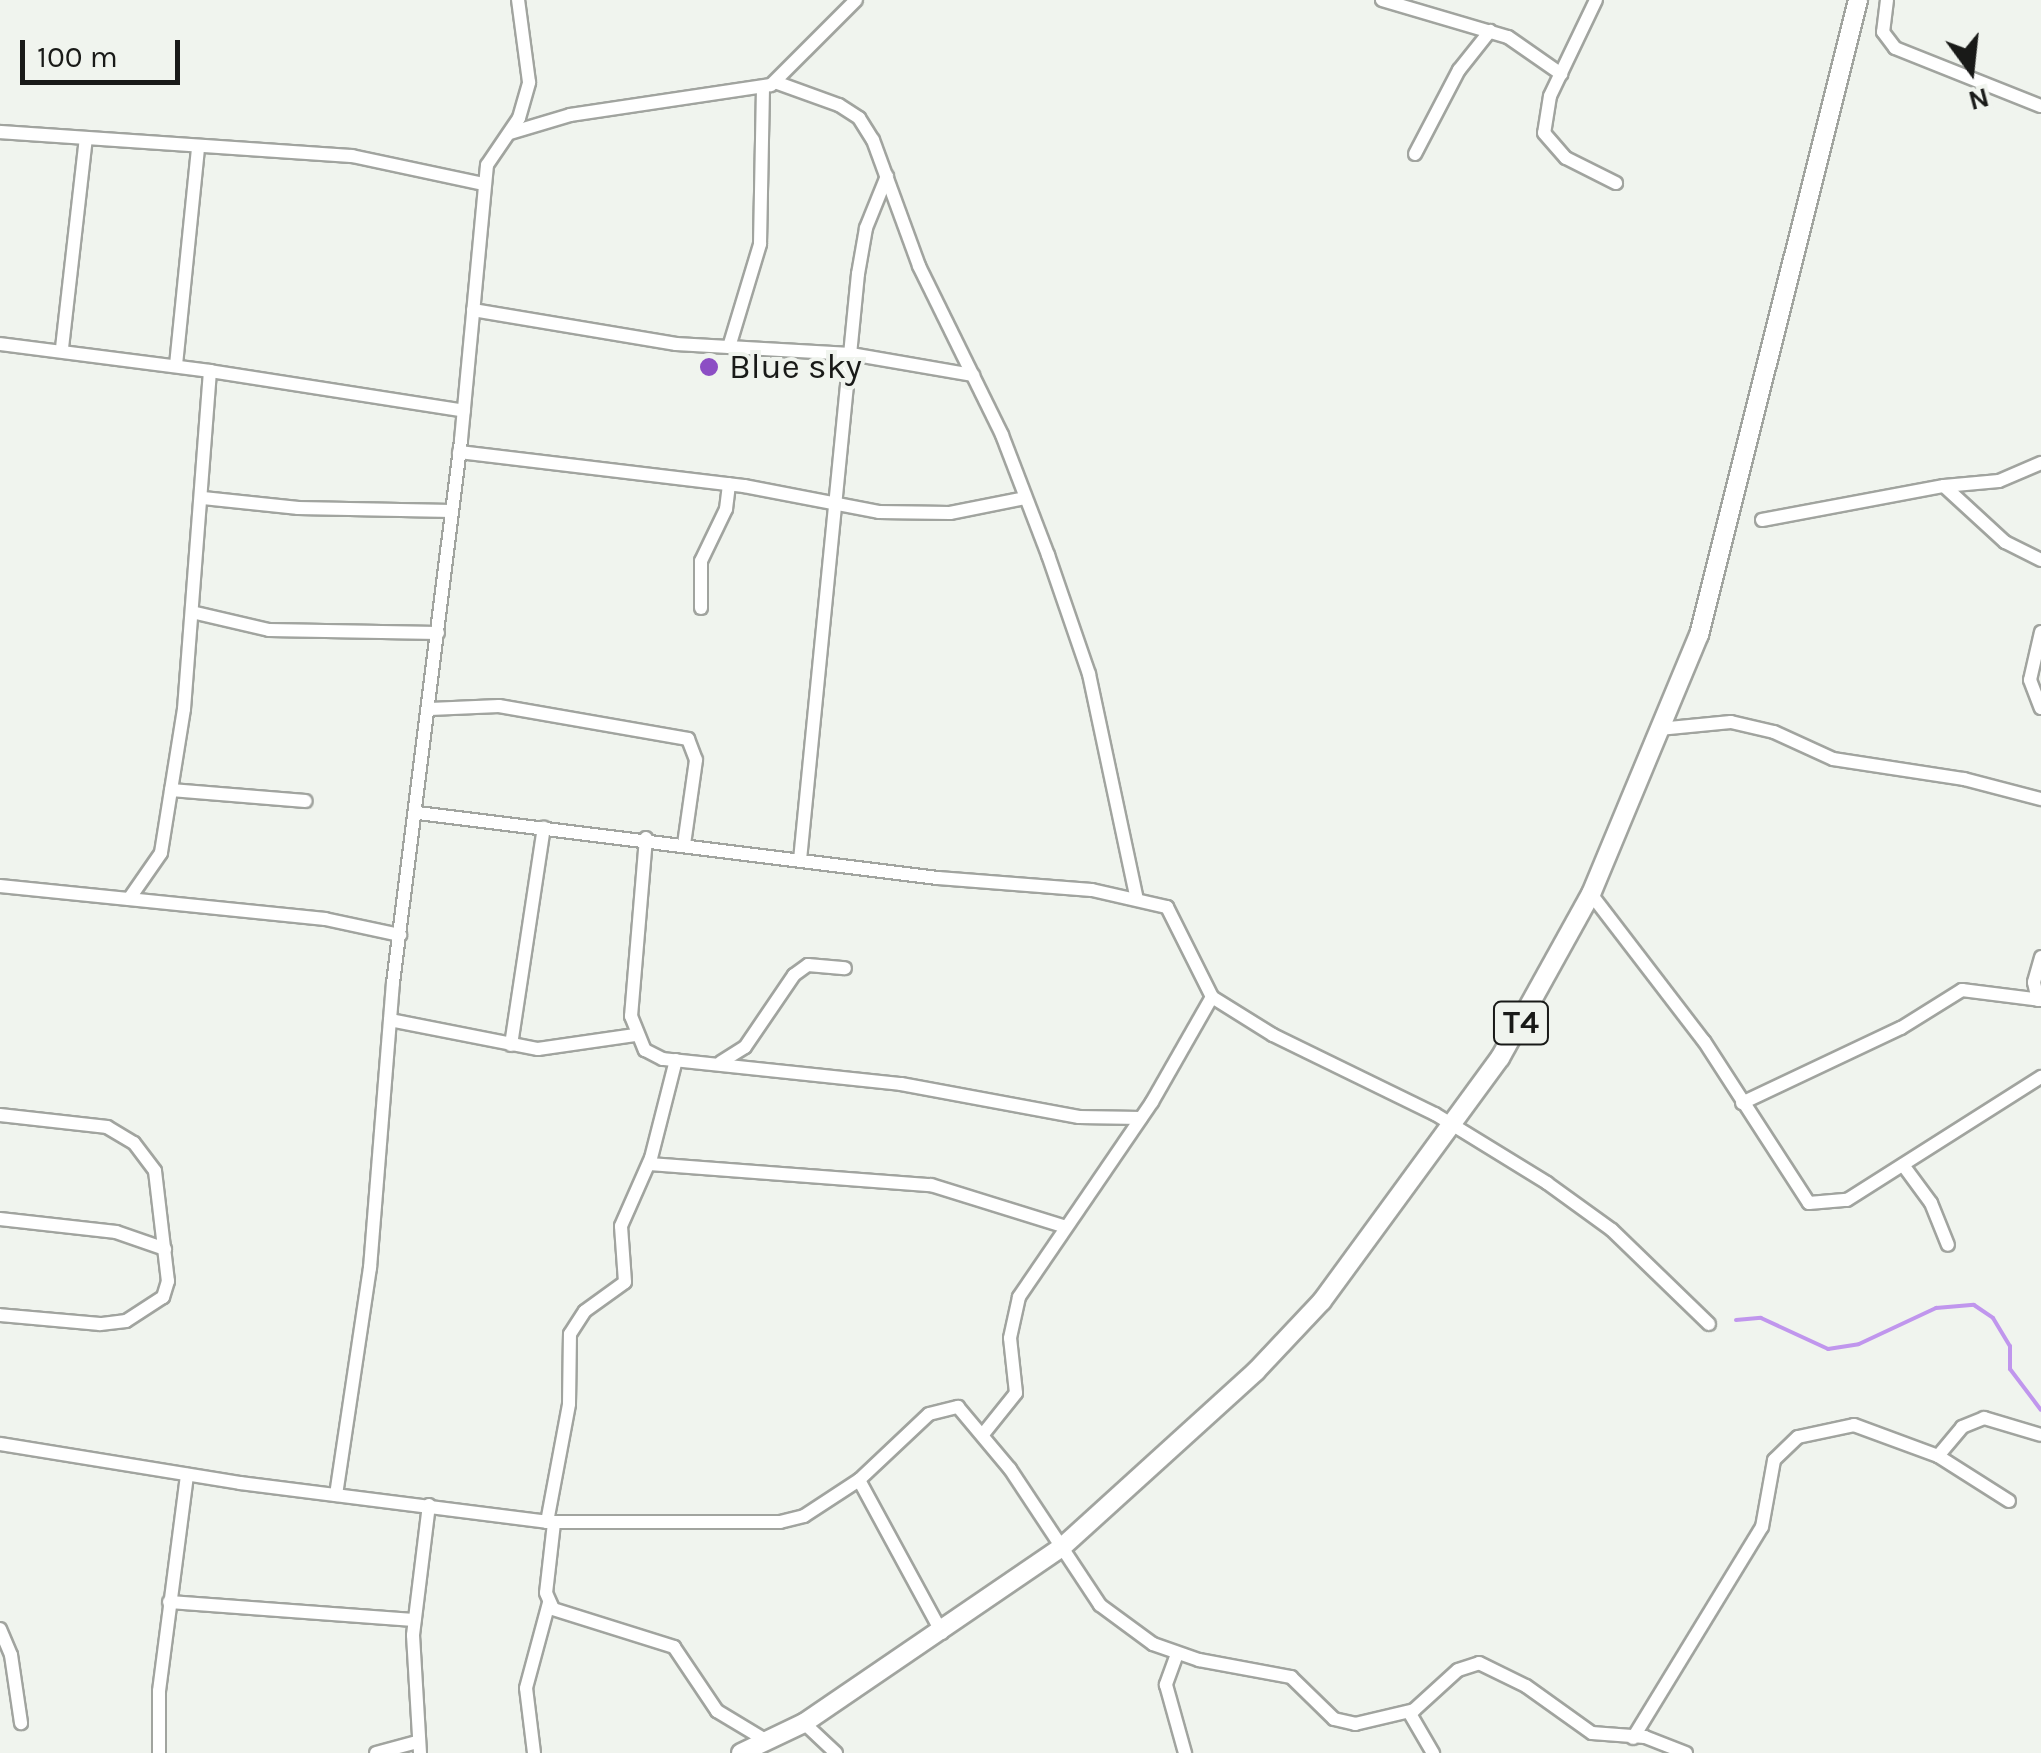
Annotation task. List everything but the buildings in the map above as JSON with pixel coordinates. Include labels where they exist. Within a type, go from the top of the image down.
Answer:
[{"type":"highway","name":"T4","points":[[742,1753],[804,1723],[1062,1548],[1309,1315],[1454,1126],[1500,1058],[1591,894],[1699,635],[1762,404],[1858,0]]},
{"type":"street","points":[[336,1495],[370,1268],[390,1020],[460,452],[486,165],[508,134],[529,82],[518,0]]},
{"type":"street","points":[[728,347],[746,308],[760,244],[769,85],[856,0]]},
{"type":"street","points":[[1382,0],[1490,31],[1562,74]]},
{"type":"street","points":[[1596,0],[1545,115],[1546,139],[1566,158],[1616,183]]},
{"type":"street","points":[[1887,0],[1884,32],[1895,48],[2041,106]]},
{"type":"street","points":[[1415,154],[1459,70],[1490,31]]},
{"type":"street","points":[[508,134],[570,115],[769,85],[858,118],[887,176],[920,266],[973,375],[1025,498],[1090,674],[1136,896]]},
{"type":"street","points":[[0,132],[198,149],[352,156],[417,165],[484,184]]},
{"type":"street","points":[[62,348],[86,138]]},
{"type":"street","points":[[176,365],[198,149]]},
{"type":"street","points":[[800,860],[866,228],[887,176]]},
{"type":"street","points":[[473,310],[728,347],[852,354],[973,375]]},
{"type":"street","points":[[0,344],[62,348],[464,411]]},
{"type":"street","points":[[130,900],[161,854],[171,790],[196,613],[210,372]]},
{"type":"street","points":[[460,452],[728,484],[911,514],[1025,498]]},
{"type":"street","points":[[1762,520],[1944,486],[1999,481],[2041,463]]},
{"type":"street","points":[[701,608],[701,561],[726,509],[728,484]]},
{"type":"street","points":[[1944,486],[2005,542],[2041,560]]},
{"type":"street","points":[[203,498],[298,508],[452,511]]},
{"type":"street","points":[[196,613],[270,630],[438,632]]},
{"type":"street","points":[[2041,632],[2030,680],[2041,708]]},
{"type":"street","points":[[430,709],[499,706],[688,739],[696,760],[684,844]]},
{"type":"street","points":[[1659,729],[1732,722],[1774,732],[1833,759],[1964,778],[2041,798]]},
{"type":"street","points":[[171,790],[306,802]]},
{"type":"street","points":[[418,813],[1136,896],[1167,906],[1212,997],[1454,1126],[1593,1214],[1708,1324]]},
{"type":"street","points":[[511,1045],[544,827]]},
{"type":"street","points":[[646,838],[631,995],[635,1035],[646,1050],[676,1060],[919,1087],[1078,1117],[1141,1118]]},
{"type":"street","points":[[0,886],[325,919],[400,934]]},
{"type":"street","points":[[1591,894],[1704,1041],[1809,1203],[1847,1200],[2041,1077]]},
{"type":"street","points":[[1742,1103],[1901,1028],[1962,990],[2040,1000],[2034,982],[2041,957]]},
{"type":"street","points":[[721,1062],[745,1047],[794,974],[808,965],[845,968]]},
{"type":"street","points":[[984,1433],[1016,1393],[1020,1379],[1010,1338],[1019,1298],[1064,1226],[1141,1118],[1212,997]]},
{"type":"street","points":[[390,1020],[511,1045],[582,1048],[635,1035]]},
{"type":"street","points":[[534,1753],[526,1688],[549,1602],[550,1522],[569,1404],[570,1334],[585,1311],[625,1282],[619,1239],[649,1164],[676,1060]]},
{"type":"street","points":[[0,1115],[106,1127],[134,1143],[155,1170],[168,1281],[163,1297],[144,1314],[100,1324],[0,1315]]},
{"type":"street","points":[[649,1164],[931,1185],[1064,1226]]},
{"type":"street","points":[[1902,1165],[1931,1203],[1948,1245]]},
{"type":"street","points":[[0,1220],[116,1232],[165,1249]]},
{"type":"street","points":[[0,1444],[187,1475],[550,1522],[780,1522],[804,1516],[859,1480],[912,1428],[944,1408],[958,1407],[984,1433],[1100,1604],[1177,1654],[1291,1676],[1346,1724],[1409,1712],[1458,1670],[1479,1664],[1526,1686],[1592,1733],[1632,1738],[1686,1753]]},
{"type":"street","points":[[1938,1456],[1962,1427],[1984,1418],[2041,1434]]},
{"type":"street","points":[[1632,1738],[1762,1528],[1782,1449],[1819,1429],[1854,1425],[1938,1456],[2009,1501]]},
{"type":"street","points":[[159,1753],[170,1602],[187,1475]]},
{"type":"street","points":[[859,1480],[942,1632]]},
{"type":"street","points":[[376,1753],[418,1748],[414,1620],[429,1505]]},
{"type":"street","points":[[170,1602],[414,1620]]},
{"type":"street","points":[[549,1602],[560,1612],[674,1646],[717,1711],[768,1741]]},
{"type":"street","points":[[0,1630],[11,1654],[21,1724]]},
{"type":"street","points":[[1177,1654],[1166,1685],[1186,1753]]},
{"type":"street","points":[[1409,1712],[1433,1753]]},
{"type":"street","points":[[804,1723],[836,1753]]},
{"type":"waterway","points":[[1736,1320],[1761,1318],[1828,1349],[1859,1344],[1936,1308],[1974,1305],[1993,1318],[2010,1346],[2010,1369],[2041,1410]]},
{"type":"place","name":"Blue sky","points":[[709,367]]}]
